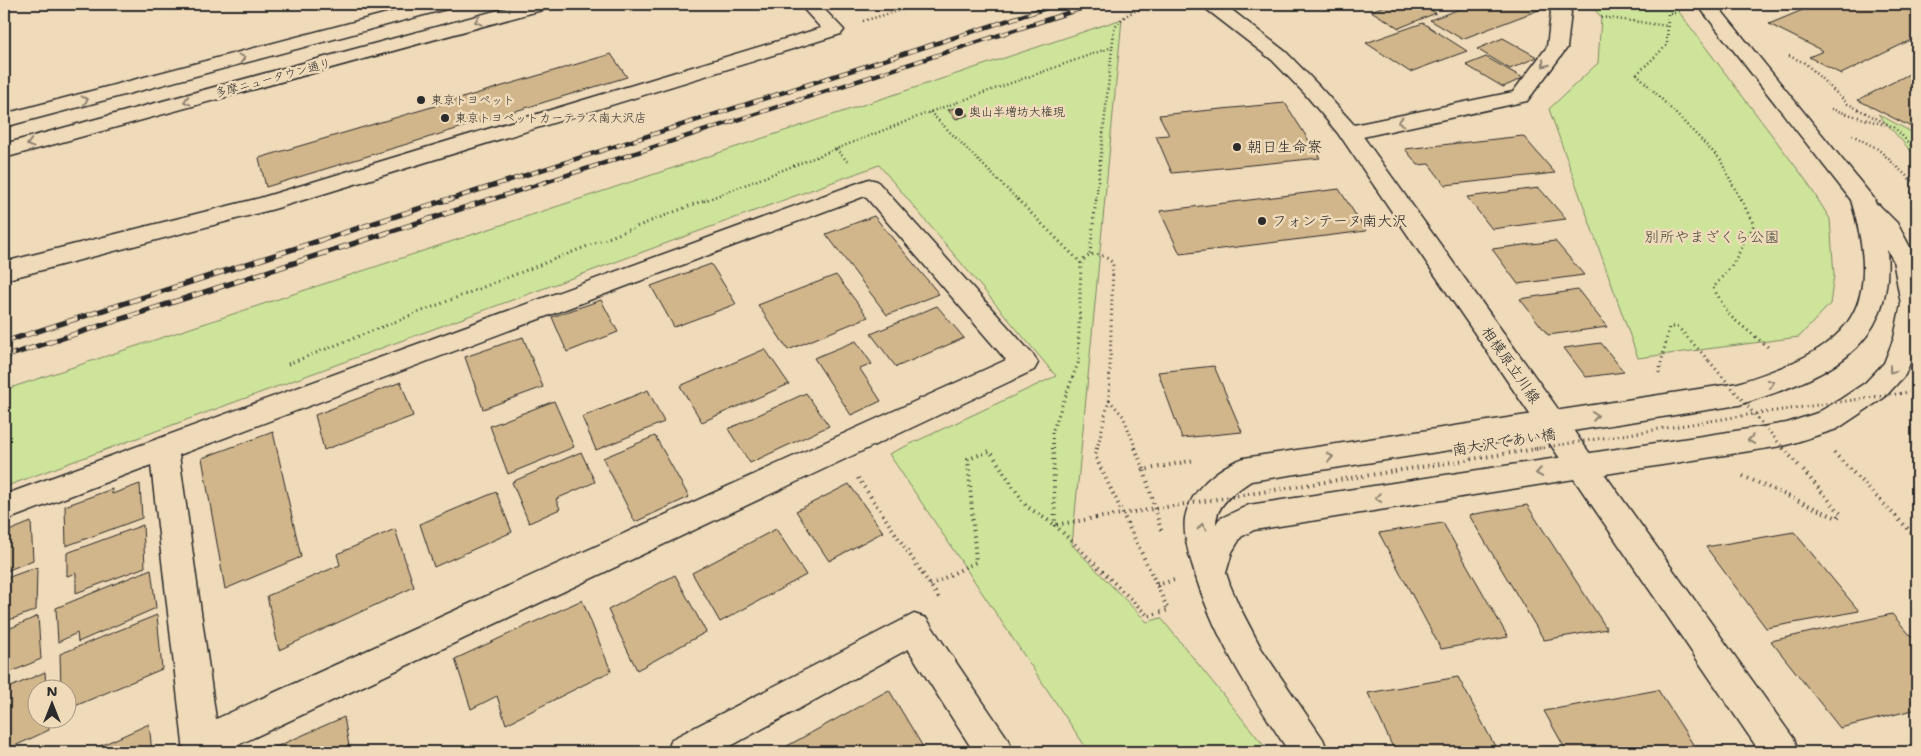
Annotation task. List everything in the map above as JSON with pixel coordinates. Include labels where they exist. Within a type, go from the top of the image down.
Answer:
[{"type":"street","name":"多摩ニュータウン通り","points":[[4,121],[443,4]]},
{"type":"street","name":"多摩ニュータウン通り","points":[[4,151],[542,4]]},
{"type":"street","points":[[4,271],[266,204],[834,30],[808,4]]},
{"type":"street","name":"相模原立川線","points":[[1212,4],[1279,56],[1312,90],[1349,133],[1781,752]]},
{"type":"street","points":[[1349,133],[1520,97],[1557,48],[1561,12],[1556,4]]},
{"type":"street","points":[[1210,574],[1217,548],[1230,528],[1249,518],[1787,434],[1826,421],[1851,407],[1875,390],[1895,368],[1907,338],[1914,304],[1905,260],[1888,229],[1706,4]]},
{"type":"street","points":[[4,508],[164,448],[869,186],[1024,363],[838,448],[201,748],[164,448]]},
{"type":"street","points":[[1310,752],[1245,654],[1224,612],[1210,574],[1201,539],[1202,513],[1218,487],[1244,470],[1739,394],[1781,380],[1821,361],[1846,342],[1865,319],[1874,288],[1877,253],[1872,227],[1863,200]]},
{"type":"street","points":[[685,752],[914,628],[995,752]]},
{"type":"path","points":[[834,30],[922,4]]},
{"type":"path","points":[[1090,254],[1116,22],[1126,14],[1156,4]]},
{"type":"path","points":[[1682,13],[1668,13],[1667,45],[1637,74],[1720,159],[1754,225],[1733,264],[1713,288],[1730,316],[1772,350]]},
{"type":"path","points":[[1601,17],[1668,26]]},
{"type":"path","points":[[281,367],[930,112],[1112,47]]},
{"type":"path","points":[[1786,54],[1805,63],[1848,104],[1895,128],[1917,152]]},
{"type":"path","points":[[1824,107],[1895,128]]},
{"type":"path","points":[[930,112],[1082,263]]},
{"type":"path","points":[[1846,135],[1861,137],[1905,172],[1917,186]]},
{"type":"path","points":[[930,585],[976,562],[968,459],[990,451],[1026,506],[1055,525],[1148,616],[1168,610],[1095,456],[1109,400],[1113,263],[1098,253],[1090,254],[1084,258],[1082,263],[1078,364],[1052,432],[1055,525]]},
{"type":"path","points":[[1658,380],[1670,327],[1678,327],[1841,514],[1836,518],[1737,473]]},
{"type":"path","name":"南大沢であい橋","points":[[1055,525],[1754,414],[1917,391]]},
{"type":"path","points":[[1109,400],[1123,416],[1144,470],[1162,534]]},
{"type":"path","points":[[838,448],[947,610],[914,628]]},
{"type":"path","points":[[1831,450],[1917,538]]},
{"type":"path","points":[[1144,470],[1200,459]]},
{"type":"path","points":[[1156,585],[1174,580],[1171,571]]},
{"type":"green space","name":"別所やまざくら公園","points":[[1590,4],[1673,4],[1805,179],[1830,219],[1834,275],[1830,304],[1799,337],[1638,358],[1549,109],[1598,63],[1601,17]]},
{"type":"green space","points":[[1122,19],[1072,545],[1147,622],[1161,618],[1269,752],[1089,752],[889,454],[1056,376],[879,165],[4,487],[4,390]]},
{"type":"green space","points":[[1878,114],[1917,135],[1917,158]]},
{"type":"building","points":[[1390,4],[1420,4],[1436,13],[1399,28],[1371,11]]},
{"type":"building","points":[[1473,4],[1537,4],[1544,8],[1462,39],[1430,20]]},
{"type":"building","points":[[1817,4],[1904,4],[1917,10],[1917,41],[1913,39],[1841,74],[1809,57],[1823,51],[1769,24]]},
{"type":"building","points":[[1423,23],[1467,51],[1410,72],[1366,43]]},
{"type":"building","points":[[1503,38],[1537,57],[1510,69],[1477,49]]},
{"type":"building","name":"東京トヨペットカーテラス南大沢店","points":[[611,54],[627,77],[266,187],[259,158]]},
{"type":"building","points":[[1486,57],[1523,78],[1503,87],[1466,65]]},
{"type":"building","points":[[1917,70],[1917,130],[1858,100]]},
{"type":"building","name":"朝日生命寮","points":[[1285,103],[1320,158],[1172,173],[1156,136],[1169,135],[1159,115]]},
{"type":"building","name":"奥山半増坊大権現","points":[[961,106],[969,115],[956,119],[948,110]]},
{"type":"building","points":[[1523,136],[1555,173],[1445,185],[1429,164],[1418,165],[1405,149]]},
{"type":"building","points":[[1539,188],[1566,219],[1492,229],[1467,197]]},
{"type":"building","name":"フォンテーヌ南大沢","points":[[1339,189],[1366,231],[1180,254],[1160,211]]},
{"type":"building","points":[[874,216],[939,294],[887,315],[826,234]]},
{"type":"building","points":[[1555,241],[1584,275],[1518,284],[1492,249]]},
{"type":"building","points":[[711,264],[736,304],[674,327],[651,286]]},
{"type":"building","points":[[836,275],[868,317],[788,350],[758,305]]},
{"type":"building","points":[[1578,290],[1607,327],[1548,335],[1520,299]]},
{"type":"building","points":[[601,300],[618,332],[567,352],[552,317]]},
{"type":"building","points":[[937,306],[964,338],[896,367],[871,334]]},
{"type":"building","points":[[523,337],[543,387],[483,409],[465,357]]},
{"type":"building","points":[[856,341],[872,364],[860,369],[881,401],[851,415],[814,358]]},
{"type":"building","points":[[1601,343],[1624,372],[1586,377],[1564,348]]},
{"type":"building","points":[[765,349],[789,384],[702,422],[680,386]]},
{"type":"building","points":[[1214,366],[1242,432],[1182,438],[1158,372]]},
{"type":"building","points":[[401,382],[413,416],[324,450],[315,415]]},
{"type":"building","points":[[648,390],[664,422],[596,450],[582,417]]},
{"type":"building","points":[[806,393],[829,426],[750,463],[728,429]]},
{"type":"building","points":[[554,401],[574,447],[508,474],[490,426]]},
{"type":"building","points":[[273,432],[301,557],[225,589],[202,458]]},
{"type":"building","points":[[655,436],[689,497],[635,522],[603,458]]},
{"type":"building","points":[[581,452],[595,482],[556,499],[560,509],[529,523],[512,482]]},
{"type":"building","points":[[140,484],[142,518],[66,546],[65,506],[112,489],[112,494]]},
{"type":"building","points":[[849,484],[883,532],[829,561],[796,511]]},
{"type":"building","points":[[496,492],[512,532],[434,567],[420,524]]},
{"type":"building","points":[[1527,505],[1607,629],[1544,640],[1469,515]]},
{"type":"building","points":[[31,522],[33,560],[4,572],[4,533]]},
{"type":"building","points":[[1443,523],[1508,637],[1441,649],[1379,533]]},
{"type":"building","points":[[143,525],[145,567],[76,593],[76,573],[67,576],[67,553]]},
{"type":"building","points":[[395,529],[414,587],[279,650],[267,596],[340,565],[337,554]]},
{"type":"building","points":[[776,529],[806,575],[720,622],[692,573]]},
{"type":"building","points":[[1794,532],[1859,611],[1766,628],[1706,547]]},
{"type":"building","points":[[37,567],[36,610],[4,622],[4,579]]},
{"type":"building","points":[[151,569],[156,608],[78,642],[77,633],[58,642],[56,608]]},
{"type":"building","points":[[675,575],[706,632],[637,670],[608,610]]},
{"type":"building","points":[[582,600],[611,671],[506,724],[497,696],[471,709],[455,659]]},
{"type":"building","points":[[1892,614],[1917,643],[1917,709],[1840,728],[1771,641]]},
{"type":"building","points":[[157,615],[162,669],[78,705],[78,678],[61,678],[60,654]]},
{"type":"building","points":[[38,616],[41,659],[4,675],[4,631]]},
{"type":"building","points":[[45,672],[45,678],[31,678]]},
{"type":"building","points":[[1458,677],[1498,752],[1395,752],[1368,693]]},
{"type":"building","points":[[28,679],[28,728],[49,728],[49,730],[4,751],[4,690]]},
{"type":"building","points":[[889,690],[926,752],[778,751]]},
{"type":"building","points":[[1658,690],[1698,752],[1567,752],[1544,711]]},
{"type":"building","points":[[344,717],[350,752],[269,752],[269,750]]},
{"type":"building","points":[[149,724],[152,752],[87,752]]},
{"type":"railway","points":[[445,201],[1059,4]]},
{"type":"railway","points":[[487,201],[1095,4]]},
{"type":"railway","points":[[4,342],[449,199]]},
{"type":"railway","points":[[4,357],[491,199]]},
{"type":"place","name":"東京トヨペット","points":[[421,100]]},
{"type":"place","name":"奥山半増坊大権現","points":[[959,112]]},
{"type":"place","name":"東京トヨペットカーテラス南大沢店","points":[[445,118]]},
{"type":"place","name":"朝日生命寮","points":[[1237,147]]},
{"type":"place","name":"フォンテーヌ南大沢","points":[[1262,221]]}]
